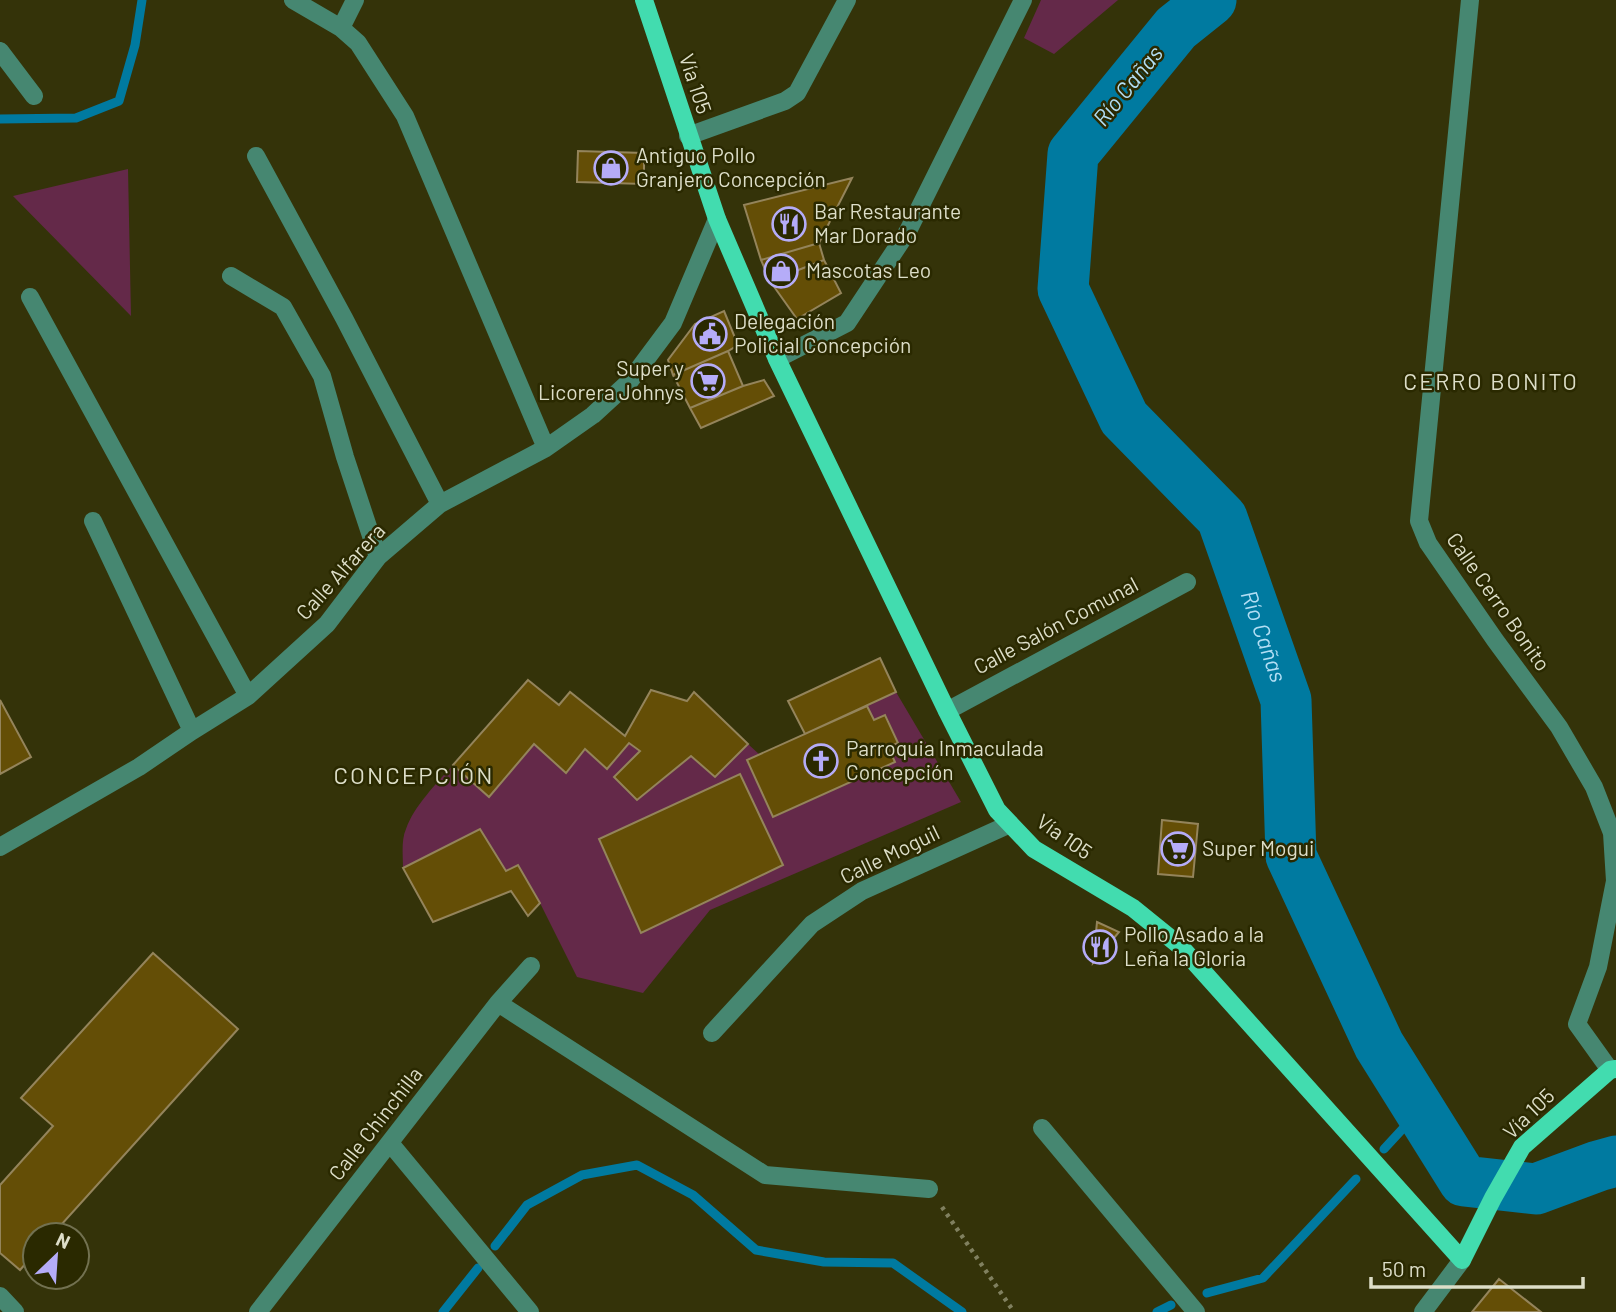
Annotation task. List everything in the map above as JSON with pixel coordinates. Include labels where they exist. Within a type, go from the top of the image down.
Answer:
[{"type":"main road","name":"Vía 105","points":[[645,0],[717,219],[777,359],[997,810],[1034,849],[1133,908],[1180,946],[1462,1260],[1522,1147],[1613,1070]]},
{"type":"street","points":[[293,0],[341,28],[358,43],[405,116],[546,448]]},
{"type":"street","points":[[341,28],[355,0]]},
{"type":"street","points":[[688,136],[785,102],[797,93],[847,0]]},
{"type":"street","points":[[777,359],[847,323],[908,230],[1023,0]]},
{"type":"street","name":"Calle Cerro Bonito","points":[[1471,0],[1419,521],[1428,543],[1559,727],[1594,787],[1612,833],[1615,881],[1598,967],[1577,1024],[1613,1070]]},
{"type":"street","points":[[0,51],[34,96]]},
{"type":"street","points":[[256,156],[440,504]]},
{"type":"street","name":"Calle Alfarera","points":[[0,847],[139,767],[248,696],[327,624],[379,557],[440,504],[546,448],[593,415],[629,382],[673,323],[717,219]]},
{"type":"street","points":[[231,276],[283,307],[322,376],[345,457],[379,557]]},
{"type":"street","points":[[30,297],[248,696]]},
{"type":"street","points":[[93,521],[192,731]]},
{"type":"street","name":"Calle Salón Comunal","points":[[947,710],[1187,582]]},
{"type":"street","name":"Calle Moguil","points":[[712,1032],[812,924],[862,891],[1010,824]]},
{"type":"street","name":"Calle Chinchilla","points":[[258,1312],[498,1003],[531,966]]},
{"type":"street","points":[[498,1003],[765,1175],[929,1189]]},
{"type":"street","points":[[1042,1128],[1196,1312]]},
{"type":"street","points":[[390,1143],[530,1312]]},
{"type":"street","points":[[1423,1312],[1462,1260]]},
{"type":"street","points":[[0,1296],[15,1312]]},
{"type":"path","points":[[929,1189],[1014,1312]]},
{"type":"shaded area","points":[[1041,0],[1118,0],[1054,54],[1024,38]]},
{"type":"shaded area","points":[[128,169],[131,316],[13,196]]},
{"type":"shaded area","points":[[896,692],[961,802],[710,910],[643,993],[577,977],[518,865],[506,871],[480,829],[403,868],[403,838],[410,820],[426,795],[453,765],[489,796],[534,744],[566,773],[585,749],[629,743],[640,751],[615,778],[637,800],[691,756],[715,777],[748,744],[760,755],[747,761],[774,817],[895,762],[888,747],[898,742],[886,715],[874,720],[867,706]]},
{"type":"building","name":"Antiguo Pollo Granjero Concepción","points":[[578,151],[644,153],[644,184],[577,182]]},
{"type":"building","name":"Bar Restaurante Mar Dorado","points":[[852,178],[819,243],[761,260],[744,205]]},
{"type":"building","name":"Mascotas Leo","points":[[819,243],[824,260],[770,281],[761,260]]},
{"type":"building","points":[[824,260],[841,293],[797,319],[770,281]]},
{"type":"building","name":"Delegación Policial Concepción","points":[[724,311],[738,345],[673,375],[668,360],[695,324]]},
{"type":"building","name":"Super y Licorera Johnys","points":[[728,351],[743,386],[690,408],[673,375]]},
{"type":"building","points":[[764,380],[774,396],[701,428],[690,408]]},
{"type":"building","points":[[880,658],[896,692],[805,734],[788,701]]},
{"type":"building","points":[[528,680],[559,705],[570,692],[625,736],[651,690],[687,701],[694,692],[748,744],[715,777],[691,756],[637,800],[614,777],[640,751],[629,743],[607,769],[585,749],[566,773],[534,744],[489,797],[453,765]]},
{"type":"building","points":[[0,700],[31,757],[0,774]]},
{"type":"building","name":"Parroquia Inmaculada Concepción","points":[[867,706],[874,720],[885,715],[898,743],[888,747],[895,762],[773,817],[747,760]]},
{"type":"building","points":[[740,774],[783,865],[641,933],[599,839]]},
{"type":"building","name":"Super Mogui","points":[[1162,820],[1198,824],[1193,877],[1158,874]]},
{"type":"building","points":[[480,829],[506,871],[518,865],[540,903],[528,916],[511,891],[433,922],[403,868]]},
{"type":"building","name":"Pollo Asado a la Leña la Gloria","points":[[1097,922],[1119,932],[1093,963]]},
{"type":"building","points":[[153,953],[238,1029],[65,1221],[21,1221],[20,1270],[0,1253],[0,1185],[53,1126],[21,1098]]},
{"type":"building","points":[[1499,1279],[1541,1312],[1472,1312]]},
{"type":"waterway","points":[[0,119],[76,118],[119,101],[135,45],[142,0]]},
{"type":"waterway","name":"Río Cañas","points":[[1211,0],[1176,28],[1073,154],[1063,289],[1124,418],[1222,518],[1286,700],[1291,856],[1379,1045],[1464,1181],[1536,1189],[1616,1161]]},
{"type":"waterway","points":[[1384,1149],[1420,1110]]},
{"type":"waterway","points":[[495,1246],[527,1205],[582,1175],[637,1165],[693,1195],[756,1250],[824,1262],[893,1263],[962,1312]]},
{"type":"waterway","points":[[1207,1293],[1263,1278],[1356,1179]]},
{"type":"waterway","points":[[443,1312],[478,1268]]},
{"type":"waterway","points":[[1157,1312],[1171,1305]]},
{"type":"place","name":"Antiguo Pollo Granjero Concepción","points":[[611,168]]},
{"type":"place","name":"Bar Restaurante Mar Dorado","points":[[789,224]]},
{"type":"place","name":"Mascotas Leo","points":[[781,271]]},
{"type":"place","name":"Delegación Policial Concepción","points":[[710,334]]},
{"type":"place","name":"Super y Licorera Johnys","points":[[708,381]]},
{"type":"place","name":"Parroquia Inmaculada Concepción","points":[[821,761]]},
{"type":"place","name":"Super Mogui","points":[[1178,849]]},
{"type":"place","name":"Pollo Asado a la Leña la Gloria","points":[[1100,947]]},
{"type":"district","name":"CERRO BONITO","points":[[1491,382]]},
{"type":"district","name":"CONCEPCIÓN","points":[[414,776]]}]
